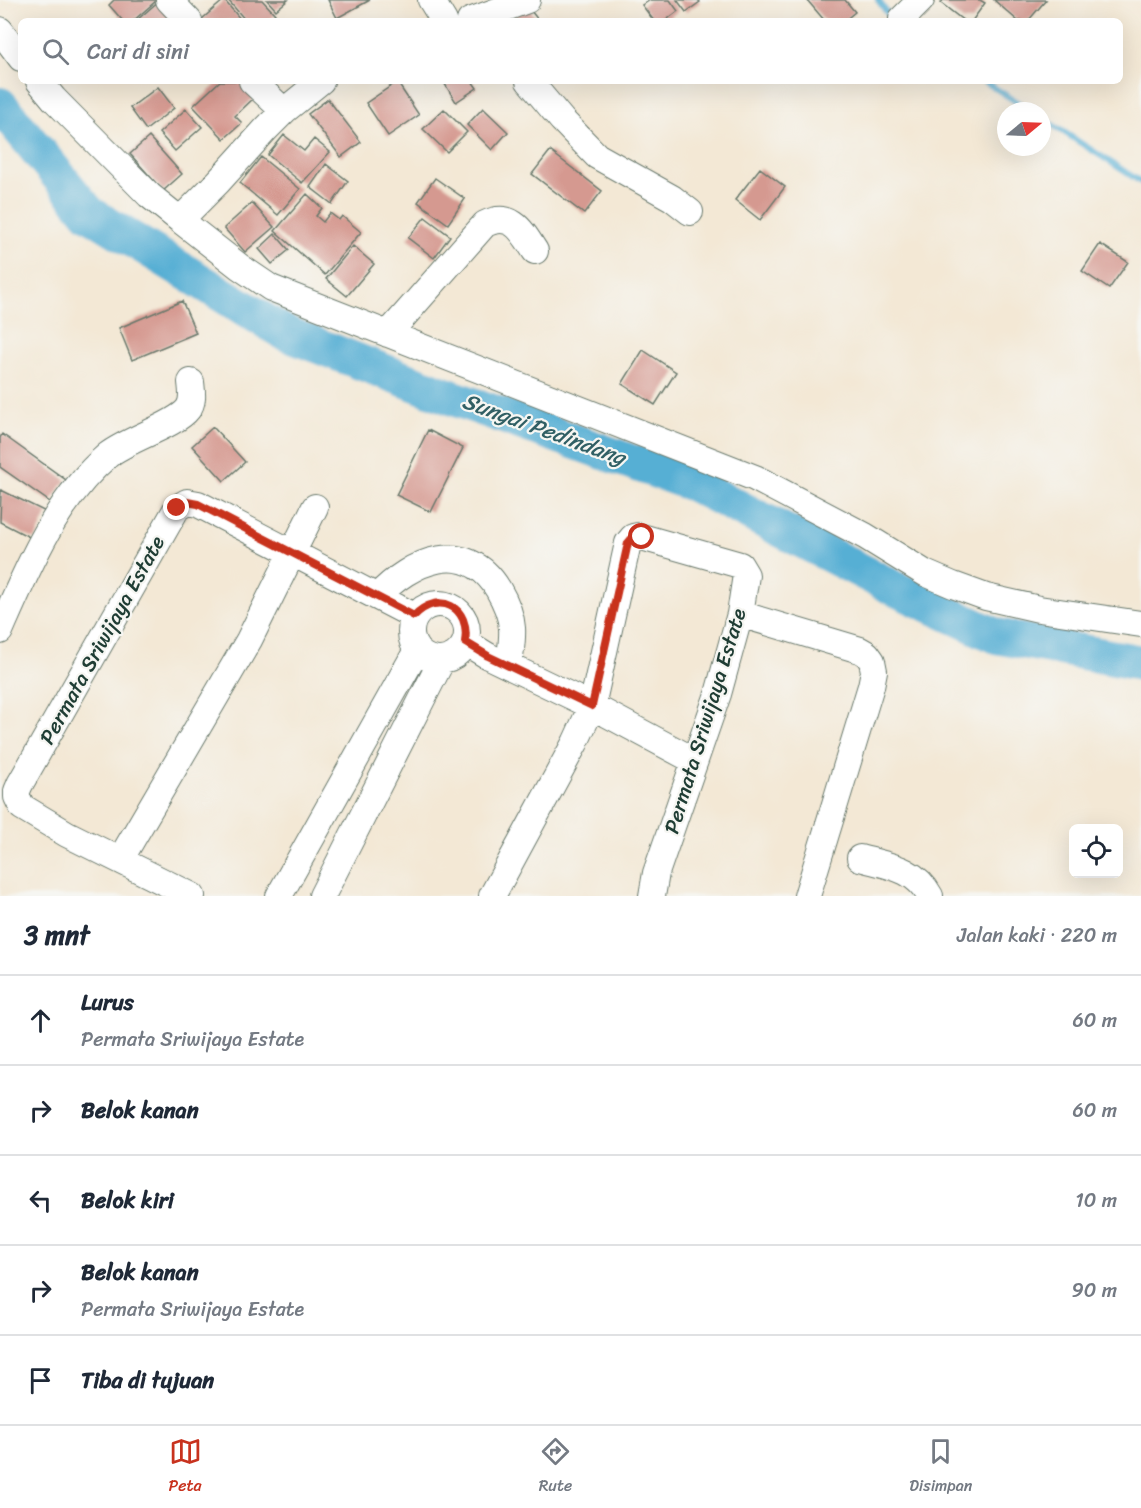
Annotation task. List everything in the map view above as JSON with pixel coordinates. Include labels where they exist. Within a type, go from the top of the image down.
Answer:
[{"type":"street","points":[[169,0],[186,18]]},
{"type":"street","points":[[431,0],[442,18]]},
{"type":"street","points":[[481,18],[527,0]]},
{"type":"street","points":[[903,18],[921,0]]},
{"type":"street","points":[[0,30],[18,54]]},
{"type":"street","points":[[42,84],[149,195],[240,267],[271,288],[755,478],[865,537],[925,573],[953,585],[986,597],[1039,609],[1141,624]]},
{"type":"street","points":[[255,84],[284,111]]},
{"type":"street","points":[[180,220],[219,182],[284,111],[317,84]]},
{"type":"street","points":[[531,84],[561,120],[597,156],[672,198],[690,212]]},
{"type":"street","points":[[388,334],[485,224],[497,219],[509,221],[524,233],[535,251]]},
{"type":"street","points":[[0,631],[27,567],[71,495],[90,472],[110,454],[126,443],[173,421],[187,410],[192,400],[190,382]]},
{"type":"street","name":"Permata Sriwijaya Estate","points":[[192,896],[67,834],[22,807],[16,791],[177,508],[187,502],[198,504],[414,616]]},
{"type":"street","points":[[120,860],[249,640],[315,507]]},
{"type":"street","name":"Permata Sriwijaya Estate","points":[[492,896],[592,706],[628,543],[633,537],[642,537],[740,565],[746,575],[740,614],[718,694],[654,885],[638,896]]},
{"type":"street","points":[[377,597],[406,571],[426,562],[437,559],[468,562],[494,583],[509,614],[512,636],[509,666]]},
{"type":"street","points":[[434,603],[446,604],[456,609],[464,618],[467,630],[465,642],[456,654],[442,660],[432,659],[417,650],[412,643],[410,634],[414,616],[423,608],[434,603]]},
{"type":"street","points":[[740,614],[860,650],[871,657],[873,665],[866,706],[807,896]]},
{"type":"street","points":[[465,642],[488,656],[592,706],[695,761]]},
{"type":"street","points":[[279,896],[417,650]]},
{"type":"street","points":[[322,896],[442,660]]},
{"type":"street","points":[[861,858],[908,872],[919,880],[930,896]]},
{"type":"building","points":[[114,0],[157,0],[136,18],[120,18],[109,5]]},
{"type":"building","points":[[160,0],[177,18],[139,18]]},
{"type":"building","points":[[224,0],[239,18],[203,18]]},
{"type":"building","points":[[228,0],[262,0],[275,14],[271,18],[243,18]]},
{"type":"building","points":[[267,0],[288,0],[276,10]]},
{"type":"building","points":[[328,0],[370,0],[337,18]]},
{"type":"building","points":[[650,0],[670,0],[678,11],[669,18],[652,18],[642,5]]},
{"type":"building","points":[[677,0],[698,0],[700,2],[686,12]]},
{"type":"building","points":[[807,0],[845,0],[855,12],[848,18],[822,18]]},
{"type":"building","points":[[943,0],[980,0],[985,3],[974,18],[960,18],[941,3]]},
{"type":"building","points":[[994,0],[1046,0],[1031,18],[1015,18]]},
{"type":"building","points":[[527,6],[537,18],[513,18]]},
{"type":"building","points":[[217,84],[243,84],[255,97],[235,116],[242,123],[224,139],[193,106]]},
{"type":"building","points":[[394,84],[398,84],[419,115],[388,136],[366,103]]},
{"type":"building","points":[[445,84],[474,84],[477,88],[456,102]]},
{"type":"building","points":[[158,87],[174,108],[146,130],[130,108]]},
{"type":"building","points":[[328,99],[361,142],[341,157],[308,114]]},
{"type":"building","points":[[483,108],[508,132],[492,150],[467,125]]},
{"type":"building","points":[[186,109],[202,127],[175,151],[159,133]]},
{"type":"building","points":[[444,109],[467,132],[447,152],[423,129]]},
{"type":"building","points":[[284,135],[304,151],[314,139],[330,152],[302,183],[268,155]]},
{"type":"building","points":[[149,137],[182,174],[163,191],[130,154]]},
{"type":"building","points":[[550,151],[602,191],[584,214],[532,174]]},
{"type":"building","points":[[261,157],[300,189],[278,215],[240,183]]},
{"type":"building","points":[[326,164],[348,181],[332,204],[310,187]]},
{"type":"building","points":[[760,168],[785,187],[760,220],[735,200]]},
{"type":"building","points":[[435,178],[465,199],[448,224],[418,202]]},
{"type":"building","points":[[307,194],[322,208],[316,216],[323,222],[330,213],[339,220],[342,216],[361,232],[325,275],[275,231]]},
{"type":"building","points":[[252,203],[274,227],[245,252],[224,228]]},
{"type":"building","points":[[425,217],[450,236],[434,258],[408,238]]},
{"type":"building","points":[[275,234],[289,250],[272,264],[259,249]]},
{"type":"building","points":[[1100,244],[1128,262],[1109,289],[1082,271]]},
{"type":"building","points":[[353,246],[374,264],[347,296],[326,279]]},
{"type":"building","points":[[182,301],[196,333],[132,360],[119,328]]},
{"type":"building","points":[[643,350],[676,372],[655,405],[622,384]]},
{"type":"building","points":[[213,427],[245,462],[224,481],[192,446]]},
{"type":"building","points":[[428,430],[463,448],[431,512],[396,495]]},
{"type":"building","points":[[2,434],[66,480],[50,502],[0,467]]},
{"type":"building","points":[[1,490],[48,513],[35,540],[0,522]]},
{"type":"waterway","points":[[878,0],[891,18]]},
{"type":"waterway","points":[[989,84],[1017,102]]},
{"type":"waterway","name":"Sungai Pedindang","points":[[0,105],[89,213],[285,333],[445,395],[693,484],[894,588],[996,636],[1141,663]]},
{"type":"waterway","points":[[1051,124],[1141,182]]},
{"type":"route","points":[[177,508],[187,502],[198,504],[414,616],[423,608],[434,603],[446,604],[456,609],[464,618],[467,630],[465,642],[488,656],[592,706],[628,543],[633,537],[642,537]]}]
